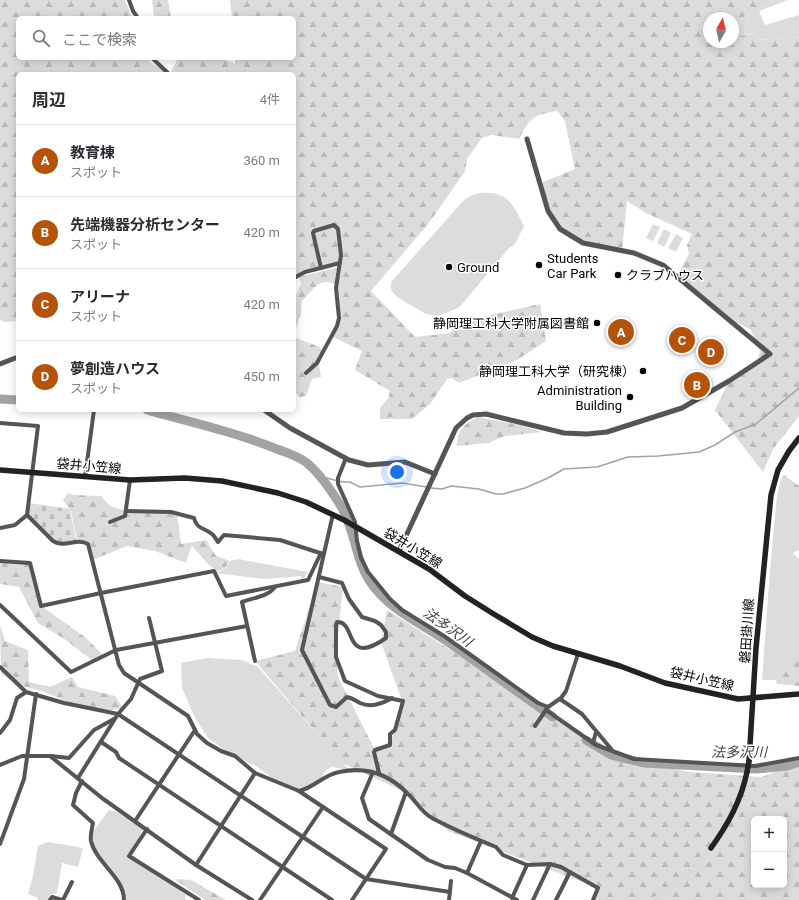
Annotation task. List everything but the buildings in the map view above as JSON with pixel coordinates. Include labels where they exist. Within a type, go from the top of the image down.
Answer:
[{"type":"main road","name":"磐田掛川線","points":[[711,848],[727,826],[739,800],[747,772],[760,602],[771,495],[778,470],[789,451],[799,438]]},
{"type":"main road","name":"袋井小笠線","points":[[0,470],[130,480],[186,478],[222,480],[278,493],[306,502],[333,514],[429,569],[465,596],[532,636],[578,654],[620,666],[665,683],[738,699],[799,694]]},
{"type":"street","points":[[130,0],[133,11],[137,16]]},
{"type":"street","points":[[154,60],[167,72]]},
{"type":"street","points":[[399,551],[456,428],[461,422],[473,415],[486,414],[564,433],[587,434],[607,432],[682,408],[729,381],[770,354],[663,265],[634,253],[583,243],[560,229],[548,211],[526,139]]},
{"type":"street","points":[[306,373],[317,363],[337,326],[340,311],[336,288],[341,255],[336,226],[314,231],[313,233],[321,268]]},
{"type":"street","points":[[296,277],[305,272],[340,263]]},
{"type":"street","points":[[0,364],[16,359]]},
{"type":"street","points":[[85,477],[94,412]]},
{"type":"street","points":[[267,412],[290,428],[346,458],[368,465],[405,462],[435,474]]},
{"type":"street","points":[[0,423],[38,426],[27,515],[15,525],[0,528]]},
{"type":"street","points":[[346,458],[338,478],[338,484],[355,526],[361,558],[368,572],[390,599],[402,610],[444,636],[594,743],[637,759],[755,766],[799,758]]},
{"type":"street","points":[[110,522],[125,516],[130,480]]},
{"type":"street","points":[[126,511],[171,512],[194,518],[194,523],[213,535],[218,542],[224,535],[280,540],[322,554]]},
{"type":"street","points":[[333,514],[322,554],[320,578],[302,650],[330,705],[336,707],[347,697],[361,704],[373,705],[381,704],[392,698]]},
{"type":"street","points":[[27,515],[53,542],[64,545],[79,540],[88,544],[100,593],[124,673],[188,716],[195,730],[207,743],[221,751],[235,756],[255,772],[299,791],[386,849],[352,900]]},
{"type":"street","points":[[0,561],[30,563],[41,606],[214,571],[226,596],[275,587],[308,580],[322,554]]},
{"type":"street","points":[[320,578],[342,583],[349,599],[362,617],[375,621],[386,632],[386,638],[374,646],[361,649],[357,647],[343,625],[337,622],[336,657],[345,681],[378,696],[403,701],[395,730],[390,734],[390,745],[375,750],[374,752],[379,772]]},
{"type":"street","points":[[255,661],[242,602],[272,591],[275,587]]},
{"type":"street","points":[[0,605],[71,672],[116,650],[247,626]]},
{"type":"street","points":[[124,900],[124,896],[114,875],[94,851],[91,840],[93,823],[73,805],[80,779],[117,716],[131,699],[140,679],[162,671],[149,618]]},
{"type":"street","points":[[535,726],[547,708],[560,699],[566,691],[578,654]]},
{"type":"street","points":[[0,667],[26,692],[117,716],[178,754],[366,879],[450,892]]},
{"type":"street","points":[[0,676],[4,671]]},
{"type":"street","points":[[0,733],[10,720],[17,698],[26,692]]},
{"type":"street","points":[[0,844],[24,779],[36,694]]},
{"type":"street","points":[[560,699],[582,714],[614,751]]},
{"type":"street","points":[[0,765],[27,756],[69,758],[94,730],[117,716]]},
{"type":"street","points":[[136,821],[178,754],[195,730]]},
{"type":"street","points":[[594,743],[596,732]]},
{"type":"street","points":[[101,742],[116,752],[119,758],[332,900]]},
{"type":"street","points":[[50,756],[196,865],[252,900]]},
{"type":"street","points":[[299,791],[308,789],[332,773],[349,770],[379,772],[406,792],[420,809],[430,817],[496,847],[503,856],[527,865],[550,864],[570,872],[598,888],[593,900]]},
{"type":"street","points":[[196,865],[255,772]]},
{"type":"street","points":[[373,772],[362,798],[369,819],[428,860],[445,867],[455,868],[467,873],[517,900]]},
{"type":"street","points":[[391,834],[406,792]]},
{"type":"street","points":[[260,900],[323,807]]},
{"type":"street","points":[[147,829],[129,856],[199,900]]},
{"type":"street","points":[[467,873],[481,841]]},
{"type":"street","points":[[533,900],[550,864]]},
{"type":"street","points":[[512,898],[527,865]]},
{"type":"street","points":[[556,900],[570,872]]},
{"type":"street","points":[[449,900],[452,881]]},
{"type":"street","points":[[50,900],[52,897],[62,900],[72,882]]},
{"type":"green space","points":[[0,0],[125,0],[131,16],[16,16],[16,60],[149,60],[166,72],[16,72],[16,321],[5,322],[0,320]]},
{"type":"green space","points":[[152,0],[168,0],[171,16],[154,16]]},
{"type":"green space","points":[[230,0],[776,0],[754,11],[739,22],[739,12],[703,12],[703,48],[739,48],[739,36],[756,32],[759,40],[799,37],[799,416],[773,449],[763,472],[715,410],[729,381],[758,359],[760,351],[750,329],[732,321],[677,275],[689,254],[687,245],[692,234],[646,213],[627,201],[622,251],[583,243],[555,223],[539,184],[575,169],[565,121],[557,111],[543,114],[534,118],[526,126],[519,139],[492,135],[482,138],[467,159],[465,171],[429,223],[371,291],[415,337],[450,333],[457,323],[540,304],[546,341],[517,360],[459,383],[452,378],[447,379],[430,404],[412,419],[380,419],[380,408],[389,397],[390,391],[355,370],[362,351],[331,336],[339,318],[337,285],[325,282],[313,289],[302,301],[301,313],[296,329],[296,295],[301,284],[299,277],[339,267],[339,263],[296,276],[296,72],[171,72],[177,60],[226,60],[235,64],[235,60],[296,60],[296,16],[232,16]]},
{"type":"green space","points":[[776,0],[788,0],[759,11],[765,25],[799,15],[799,37],[758,40],[755,32],[739,36],[739,22],[754,11]]},
{"type":"green space","name":"Ground","points":[[480,193],[497,194],[508,200],[513,205],[524,226],[515,244],[509,248],[458,308],[438,316],[426,314],[397,297],[391,290],[391,282],[464,200],[470,196]]},
{"type":"green space","points":[[653,224],[660,227],[653,241],[646,238]]},
{"type":"green space","points":[[664,229],[671,233],[664,247],[657,243]]},
{"type":"green space","points":[[676,234],[683,238],[676,252],[668,248]]},
{"type":"green space","points":[[296,338],[320,347],[323,353],[319,365],[321,377],[312,379],[306,396],[299,397],[296,393]]},
{"type":"green space","points":[[478,417],[520,425],[542,432],[505,436],[488,443],[457,446],[460,432],[466,425]]},
{"type":"green space","points":[[784,475],[799,486],[799,503],[781,479]]},
{"type":"green space","points":[[781,479],[799,503],[799,550],[793,553],[799,559],[799,646],[776,680],[762,680],[777,495]]},
{"type":"green space","points":[[68,493],[74,495],[101,496],[110,506],[126,511],[177,514],[181,544],[206,540],[216,556],[230,561],[225,568],[215,572],[215,569],[210,566],[192,546],[186,563],[155,551],[127,546],[92,560],[88,544],[77,541],[71,511],[63,500]]},
{"type":"green space","points":[[29,503],[70,509],[76,540],[65,544],[53,541],[27,515]]},
{"type":"green space","points":[[238,559],[308,572],[301,582],[301,576],[265,579],[215,573],[226,568],[230,561]]},
{"type":"green space","points":[[0,561],[30,563],[41,606],[85,637],[104,656],[93,661],[66,640],[38,623],[19,587],[0,584]]},
{"type":"green space","points":[[318,582],[343,587],[336,654],[338,677],[375,750],[390,745],[403,704],[381,642],[387,610],[517,692],[596,745],[639,762],[690,772],[762,777],[799,762],[799,900],[593,900],[598,888],[448,831],[409,794],[342,763],[255,661],[295,651]]},
{"type":"green space","points":[[0,625],[5,641],[28,650],[29,682],[50,687],[72,677],[78,687],[115,696],[123,708],[107,711],[72,704],[42,691],[18,685],[1,674]]},
{"type":"green space","points":[[799,646],[799,686],[777,684],[776,680]]},
{"type":"green space","points":[[207,658],[242,660],[258,667],[349,770],[332,767],[327,769],[319,781],[308,789],[295,790],[276,781],[256,766],[232,755],[208,738],[195,718],[182,688],[181,663]]},
{"type":"green space","points":[[109,810],[114,811],[144,827],[131,854],[186,895],[185,900],[124,900],[118,884],[95,851],[92,833]]},
{"type":"green space","points":[[48,842],[83,848],[78,867],[62,863],[57,893],[50,895],[48,900],[38,900],[38,898],[28,894],[33,876],[38,846]]},
{"type":"green space","points":[[174,879],[191,880],[226,900],[205,900]]},
{"type":"waterway","points":[[431,488],[442,489],[451,486],[479,489],[496,494],[503,494],[525,488],[564,469],[597,467],[628,457],[699,452],[715,445],[735,432],[756,424],[799,388]]},
{"type":"waterway","name":"法多沢川","points":[[0,399],[16,400]]},
{"type":"waterway","name":"法多沢川","points":[[154,412],[245,437],[300,458],[307,463],[326,484],[342,508],[365,573],[379,593],[402,613],[445,640],[553,717]]},
{"type":"waterway","points":[[319,476],[342,482],[350,482],[360,487],[402,483],[427,487]]},
{"type":"waterway","name":"法多沢川","points":[[586,740],[611,755],[644,763],[756,769],[787,766],[799,762]]},
{"type":"tunnel","points":[[655,900],[689,873],[711,848]]},
{"type":"place","name":"Students Car Park","points":[[539,265]]},
{"type":"place","name":"Ground","points":[[449,267]]},
{"type":"place","name":"クラブハウス","points":[[618,275]]},
{"type":"place","name":"静岡理工科大学附属図書館","points":[[597,323]]},
{"type":"place","name":"教育棟","points":[[621,332]]},
{"type":"place","name":"アリーナ","points":[[682,340]]},
{"type":"place","name":"夢創造ハウス","points":[[711,352]]},
{"type":"place","name":"静岡理工科大学（研究棟）","points":[[643,371]]},
{"type":"place","name":"先端機器分析センター","points":[[697,385]]},
{"type":"place","name":"Administration Building","points":[[630,397]]}]
